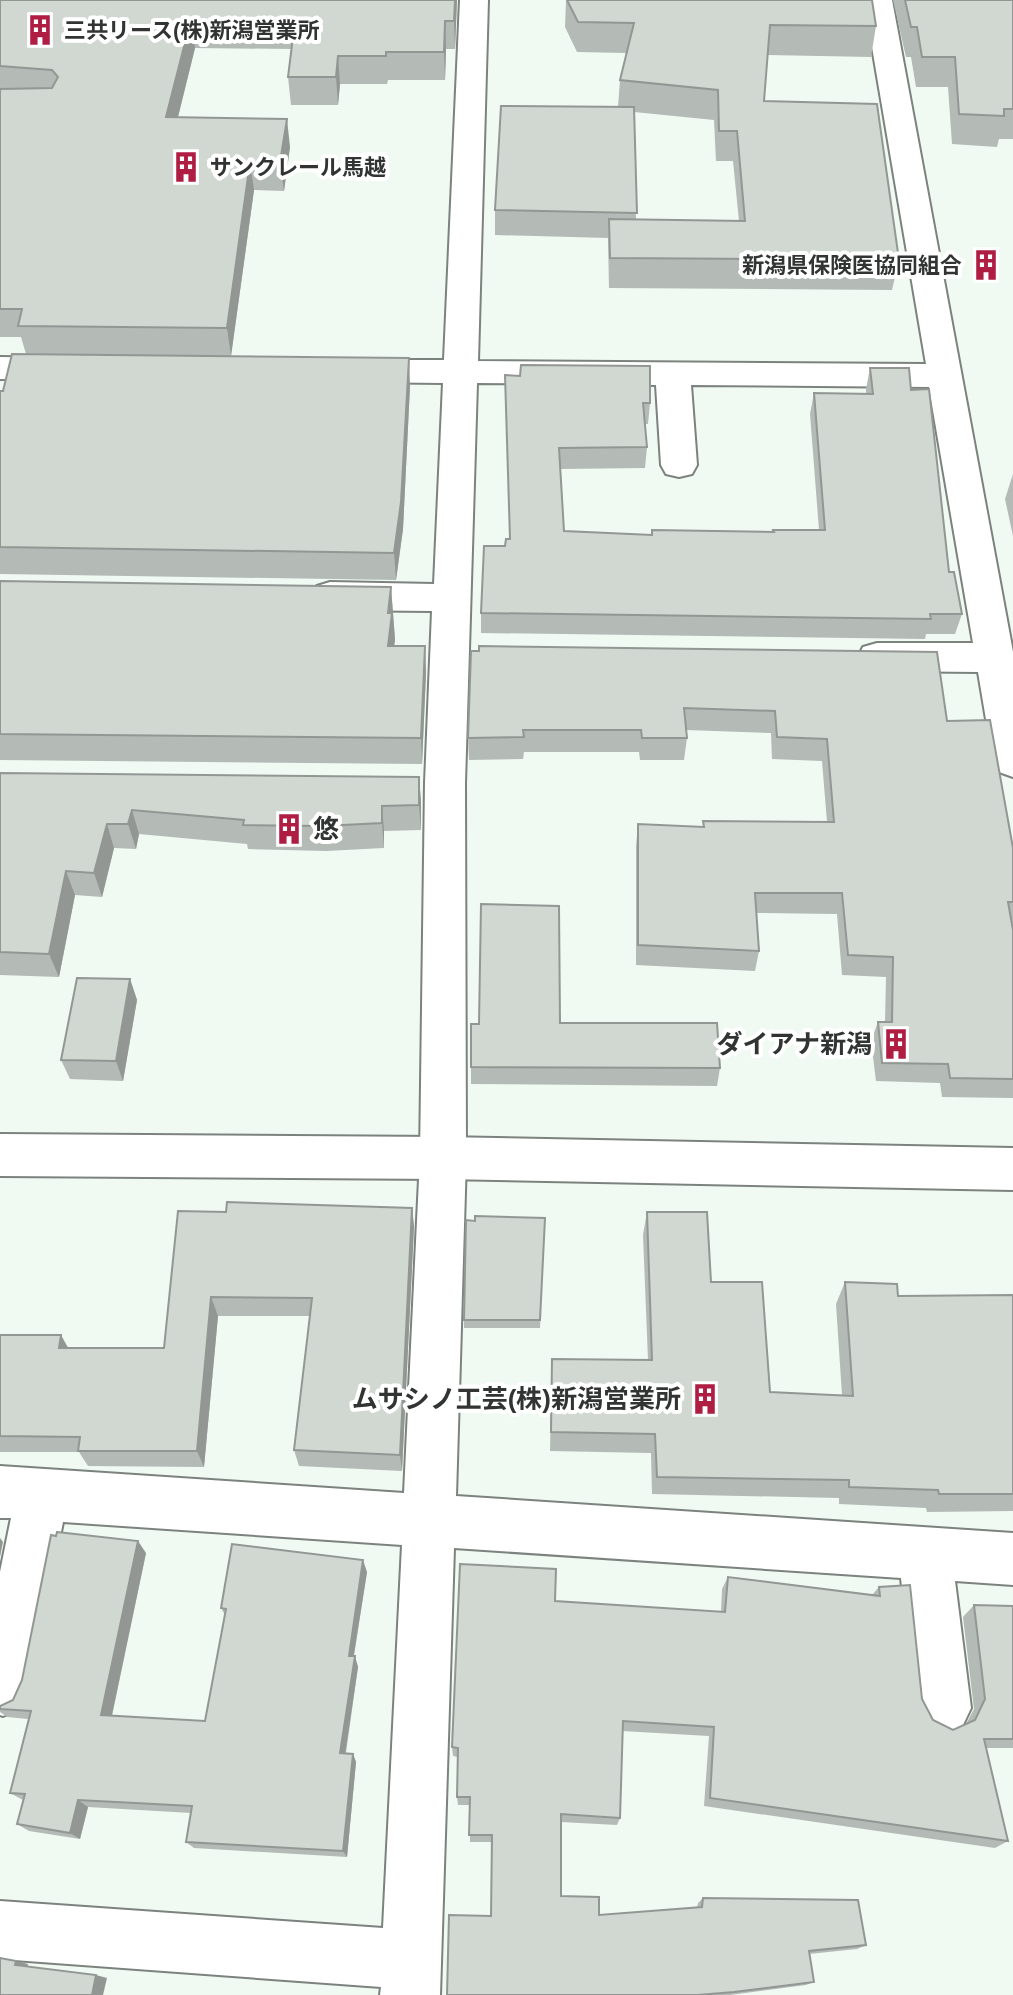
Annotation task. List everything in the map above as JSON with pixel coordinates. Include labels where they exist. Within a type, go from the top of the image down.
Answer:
[{"type":"street","points":[[0,1930],[411,1978],[443,1158],[429,783],[467,650],[454,598],[474,0]]},
{"type":"street","points":[[878,0],[1013,761]]},
{"type":"street","points":[[0,368],[96,369]]},
{"type":"street","points":[[318,371],[944,376]]},
{"type":"street","points":[[673,374],[679,465]]},
{"type":"street","points":[[297,596],[454,598]]},
{"type":"street","points":[[835,656],[994,658]]},
{"type":"street","points":[[0,1155],[443,1158],[1013,1169]]},
{"type":"street","points":[[3,1689],[21,1494],[1013,1559]]},
{"type":"street","points":[[925,1554],[943,1708]]},
{"type":"building","points":[[0,0],[455,0],[454,21],[445,21],[444,52],[338,56],[336,77],[288,77],[295,21],[191,19],[166,117],[287,119],[280,162],[250,162],[227,328],[18,326],[22,309],[0,309],[0,89],[52,88],[58,77],[52,70],[0,66]]},
{"type":"building","points":[[567,0],[872,0],[876,26],[770,25],[764,101],[877,104],[899,260],[610,258],[609,219],[745,221],[737,131],[719,131],[718,90],[620,80],[634,23],[578,22]]},
{"type":"building","points":[[905,0],[1013,0],[1013,109],[1004,109],[1004,116],[959,114],[955,57],[922,57],[917,27],[911,27]]},
{"type":"building","points":[[501,106],[634,107],[637,213],[495,210]]},
{"type":"building","points":[[12,354],[409,358],[401,502],[394,553],[0,547],[0,391],[3,391]]},
{"type":"building","points":[[521,365],[650,366],[650,403],[643,403],[647,447],[559,448],[564,531],[652,535],[652,530],[825,530],[814,393],[873,394],[870,368],[909,368],[911,390],[929,389],[949,572],[954,572],[962,614],[930,614],[931,619],[481,613],[484,546],[505,546],[506,539],[510,539],[505,375],[520,376]]},
{"type":"building","points":[[0,581],[391,587],[388,646],[425,646],[421,738],[0,734]]},
{"type":"building","points":[[479,646],[937,652],[947,721],[990,720],[1013,848],[1013,902],[1008,902],[1013,930],[1013,1079],[950,1078],[948,1064],[882,1063],[878,1022],[892,1022],[893,957],[848,955],[842,893],[755,893],[759,951],[638,945],[638,824],[704,827],[703,821],[834,822],[827,739],[777,737],[775,711],[684,708],[687,738],[642,738],[641,730],[523,730],[524,737],[468,738],[471,651],[479,651]]},
{"type":"building","points":[[0,773],[419,777],[419,805],[382,806],[382,823],[323,826],[243,825],[244,820],[132,810],[128,824],[107,824],[94,873],[66,871],[49,954],[0,952]]},
{"type":"building","points":[[481,904],[559,906],[560,1023],[717,1023],[720,1068],[471,1067],[471,1024],[479,1024]]},
{"type":"building","points":[[77,978],[130,979],[116,1061],[61,1060]]},
{"type":"building","points":[[227,1202],[412,1208],[400,1455],[294,1450],[312,1298],[211,1297],[197,1451],[78,1451],[80,1437],[0,1436],[0,1335],[61,1335],[59,1348],[164,1348],[178,1211],[226,1212]]},
{"type":"building","points":[[647,1212],[707,1212],[711,1282],[762,1282],[770,1392],[853,1396],[845,1282],[897,1284],[898,1296],[1013,1295],[1013,1494],[939,1494],[938,1490],[849,1487],[849,1480],[657,1477],[655,1434],[551,1432],[552,1359],[652,1360]]},
{"type":"building","points":[[475,1216],[545,1218],[540,1320],[464,1320],[466,1220],[475,1221]]},
{"type":"building","points":[[57,1532],[138,1541],[101,1715],[205,1721],[226,1609],[221,1608],[232,1544],[363,1560],[349,1656],[355,1656],[340,1753],[353,1754],[343,1851],[186,1842],[192,1806],[78,1800],[70,1833],[17,1824],[25,1794],[10,1793],[31,1711],[0,1709],[0,1706],[13,1700],[22,1680],[51,1535],[56,1536]]},
{"type":"building","points":[[460,1564],[556,1569],[555,1601],[725,1612],[728,1577],[880,1596],[879,1587],[910,1585],[922,1699],[933,1720],[953,1730],[975,1720],[985,1699],[974,1605],[1013,1606],[1013,1739],[984,1739],[1008,1841],[710,1798],[714,1727],[623,1721],[620,1818],[561,1814],[561,1896],[599,1897],[599,1915],[702,1907],[703,1898],[858,1900],[866,1945],[809,1951],[814,1982],[734,1992],[697,1995],[447,1995],[449,1915],[491,1916],[492,1835],[469,1835],[470,1797],[457,1797],[458,1748],[452,1747]]},
{"type":"building","points":[[0,1958],[16,1961],[15,1965],[96,1975],[92,1995],[0,1995]]},
{"type":"place","name":"三共リース(株)新潟営業所","points":[[40,30]]},
{"type":"place","name":"サンクレール馬越","points":[[186,167]]},
{"type":"place","name":"新潟県保険医協同組合","points":[[986,265]]},
{"type":"place","name":"悠","points":[[289,829]]},
{"type":"place","name":"ダイアナ新潟","points":[[896,1044]]},
{"type":"place","name":"ムサシノ工芸(株)新潟営業所","points":[[705,1399]]}]
